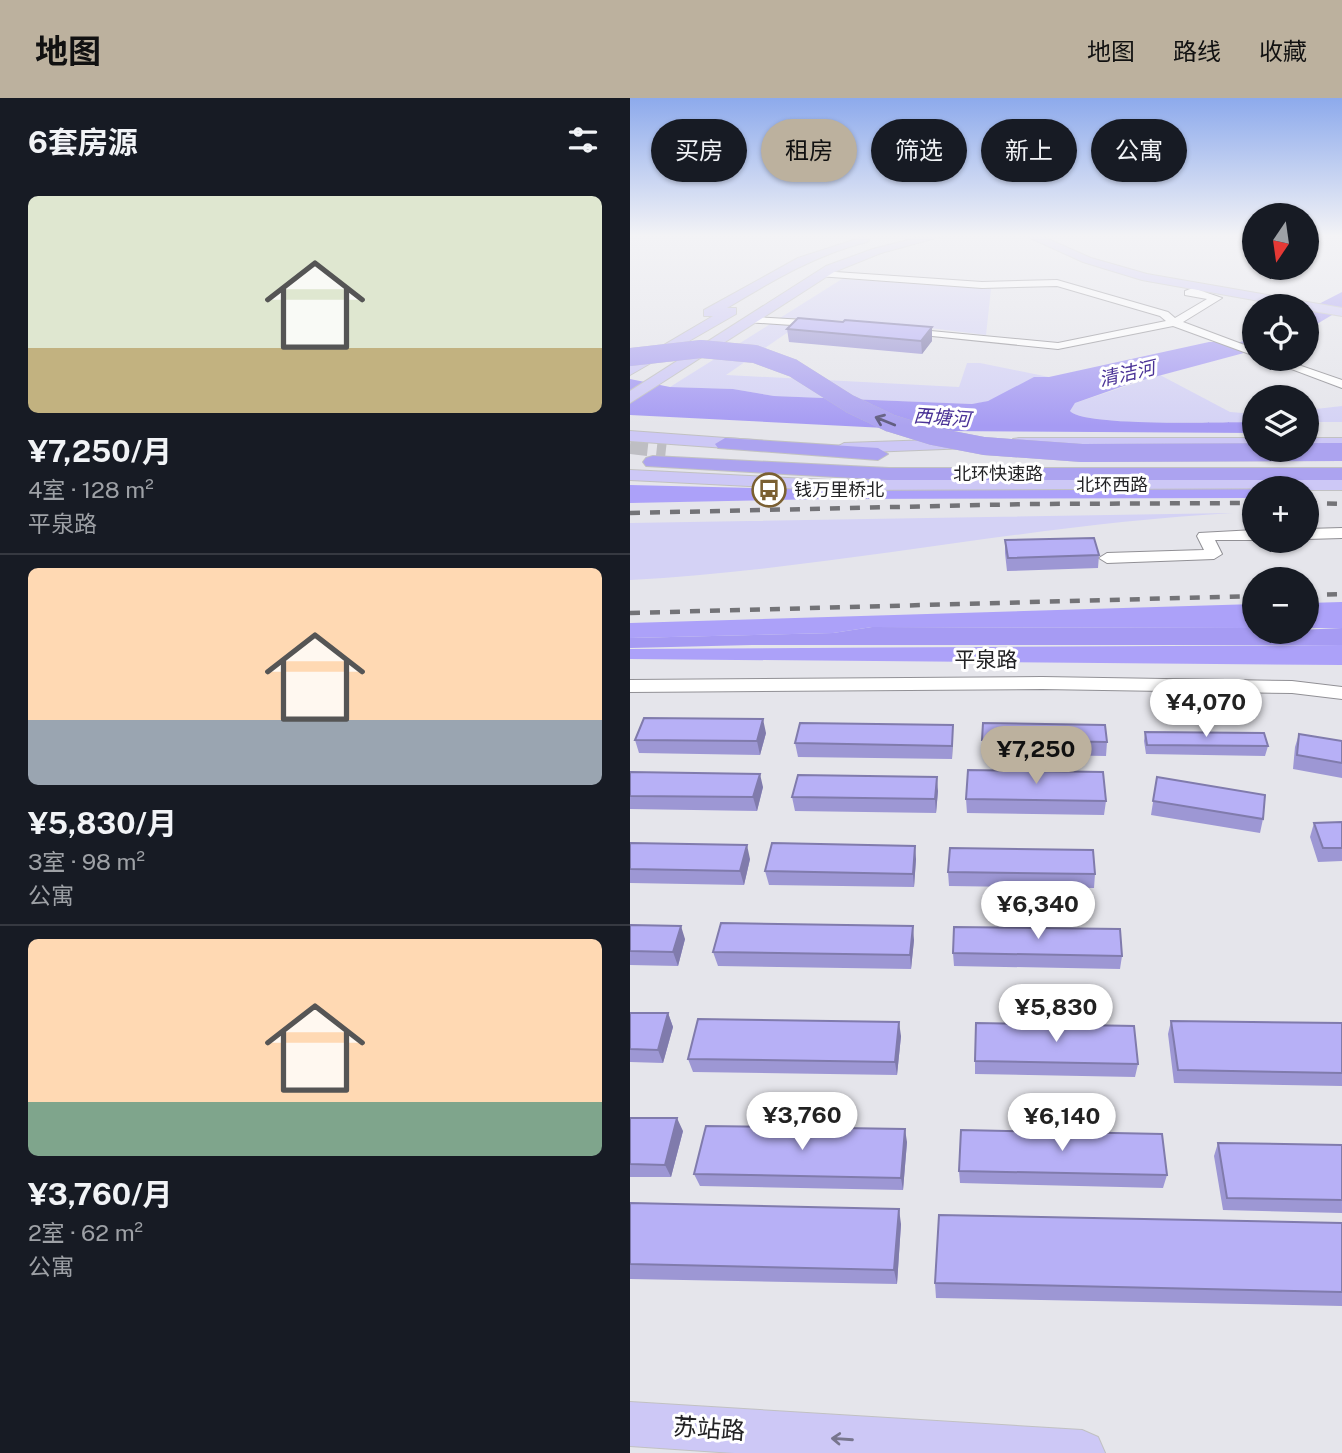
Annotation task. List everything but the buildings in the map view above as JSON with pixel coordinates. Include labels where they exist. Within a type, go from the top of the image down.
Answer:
[{"type":"highway","points":[[630,358],[699,349],[758,355],[789,366],[852,406],[894,425],[940,438],[993,447],[1109,453],[1342,452]]},
{"type":"highway","points":[[725,444],[891,455],[1134,462]]},
{"type":"highway","name":"北环快速路","points":[[1342,462],[834,460],[659,456],[890,474],[1342,474]]},
{"type":"main road","points":[[630,358],[733,299]]},
{"type":"main road","points":[[630,398],[763,299]]},
{"type":"main road","points":[[630,380],[768,299]]},
{"type":"main road","points":[[630,371],[772,299]]},
{"type":"main road","points":[[1319,306],[1342,310]]},
{"type":"main road","points":[[630,434],[815,444],[926,444]]},
{"type":"main road","name":"北环西路","points":[[630,434],[725,444],[859,449],[926,444],[1242,443]]},
{"type":"main road","points":[[1319,443],[1342,443]]},
{"type":"main road","name":"北环西路","points":[[630,475],[840,485],[1342,485]]},
{"type":"main road","name":"苏站路","points":[[630,1424],[1082,1453]]},
{"type":"street","points":[[1111,299],[1164,314],[1174,323],[1242,348]]},
{"type":"street","points":[[888,328],[1058,346],[1174,323],[1215,299]]},
{"type":"street","points":[[738,317],[837,324]]},
{"type":"street","points":[[1305,371],[1342,384]]},
{"type":"street","points":[[1319,534],[1342,533]]},
{"type":"street","points":[[1107,558],[1214,554],[1205,536],[1242,535]]},
{"type":"street","name":"平泉路","points":[[630,686],[1042,683],[1292,687],[1342,693]]},
{"type":"shaded area","points":[[810,299],[990,299],[986,335],[882,322],[807,319],[726,375],[959,387],[967,363],[980,363],[1049,377],[1028,381],[992,400],[972,404],[774,396],[733,389],[670,387]]},
{"type":"shaded area","points":[[1160,375],[1230,412],[1242,413],[1242,422],[1127,422],[1081,416],[1070,411],[1075,403]]},
{"type":"shaded area","points":[[1342,406],[1342,422],[1319,422],[1319,409]]},
{"type":"shaded area","points":[[630,485],[790,489],[1242,489],[1242,498],[826,499],[630,503]]},
{"type":"shaded area","points":[[1233,513],[1082,527],[781,566],[630,580],[630,523]]},
{"type":"shaded area","points":[[1342,602],[1342,628],[1319,628],[1319,603]]},
{"type":"shaded area","points":[[1242,604],[1242,628],[872,627],[833,633],[630,638],[630,623]]},
{"type":"shaded area","points":[[1342,645],[1342,665],[630,659],[630,649]]},
{"type":"water","points":[[1328,299],[1342,299],[1342,309],[1319,323],[1319,304]]},
{"type":"water","points":[[1209,342],[1240,342],[1242,353],[1132,383],[1075,403],[1070,411],[1081,416],[1127,422],[1242,422],[1242,433],[944,431],[630,415],[630,379],[670,387],[733,389],[774,396],[972,404],[988,401],[1034,377],[1049,377]]},
{"type":"water","points":[[872,627],[1242,628],[1242,644],[1319,644],[1319,629],[1342,628],[1342,645],[752,645],[630,648],[630,638],[833,633]]},
{"type":"tunnel","points":[[630,445],[666,449]]},
{"type":"railway","points":[[630,513],[1028,504],[1242,503]]},
{"type":"railway","points":[[1319,503],[1342,504]]},
{"type":"railway","points":[[1319,595],[1342,594]]},
{"type":"railway","points":[[630,613],[1242,596]]},
{"type":"place","name":"钱万里桥北","points":[[769,490]]},
{"type":"water label","name":"清洁河","points":[[1127,373]]},
{"type":"water label","name":"西塘河","points":[[942,417]]}]
